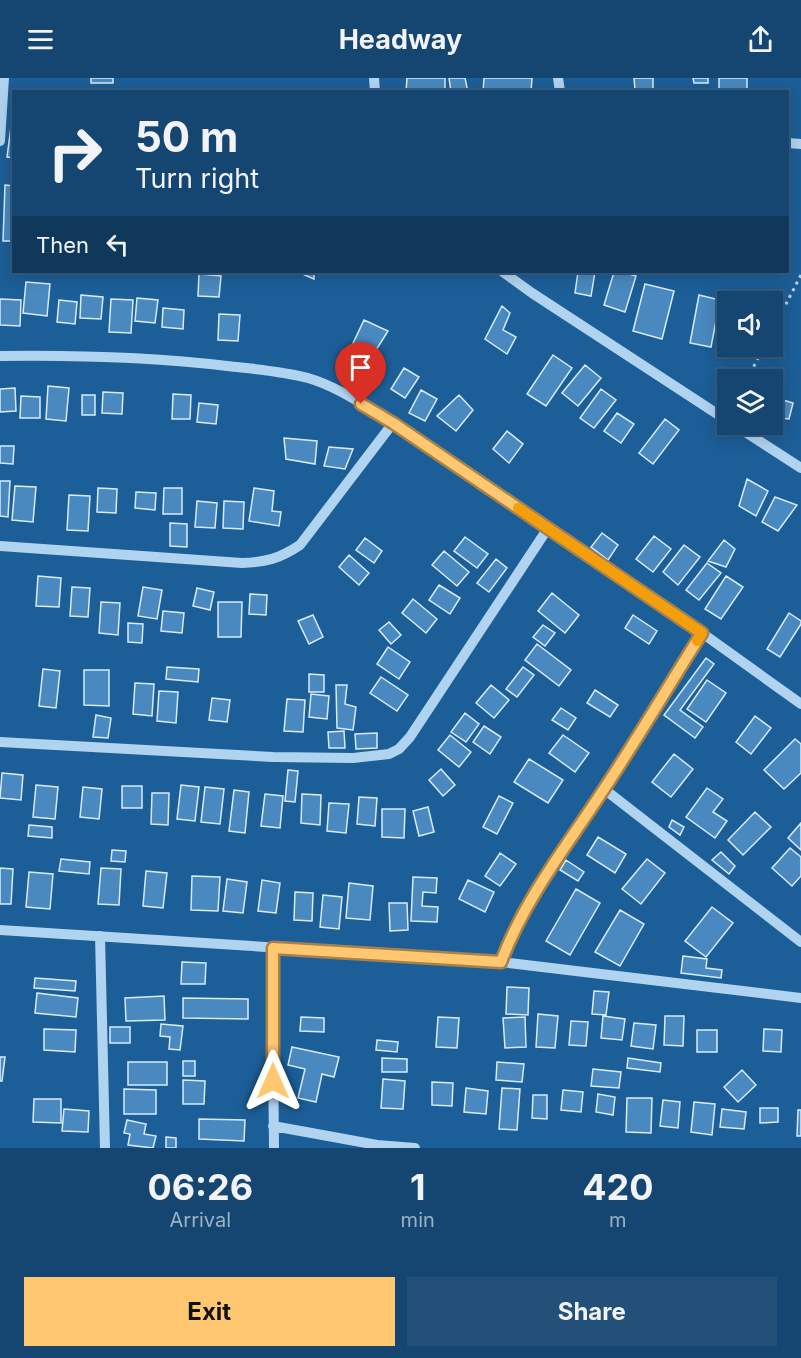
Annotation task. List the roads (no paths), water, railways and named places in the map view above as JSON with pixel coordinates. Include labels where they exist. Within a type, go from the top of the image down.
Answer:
[{"type":"street","points":[[0,141],[8,101],[4,78]]},
{"type":"street","points":[[504,273],[717,414]]},
{"type":"street","points":[[0,356],[92,355],[267,370],[309,378],[346,394],[393,423],[548,528],[801,704]]},
{"type":"street","points":[[0,546],[242,563],[266,562],[287,554],[300,545],[393,423]]},
{"type":"street","points":[[750,435],[801,468]]},
{"type":"street","points":[[0,742],[273,757],[353,758],[388,754],[399,749],[410,737],[548,528]]},
{"type":"street","points":[[501,962],[518,921],[536,890],[604,789],[702,633]]},
{"type":"street","points":[[604,789],[801,942]]},
{"type":"street","points":[[0,930],[501,962],[801,998]]},
{"type":"street","points":[[100,936],[105,1148]]},
{"type":"street","points":[[273,948],[274,1148]]},
{"type":"street","points":[[273,1126],[378,1145],[415,1148]]}]
